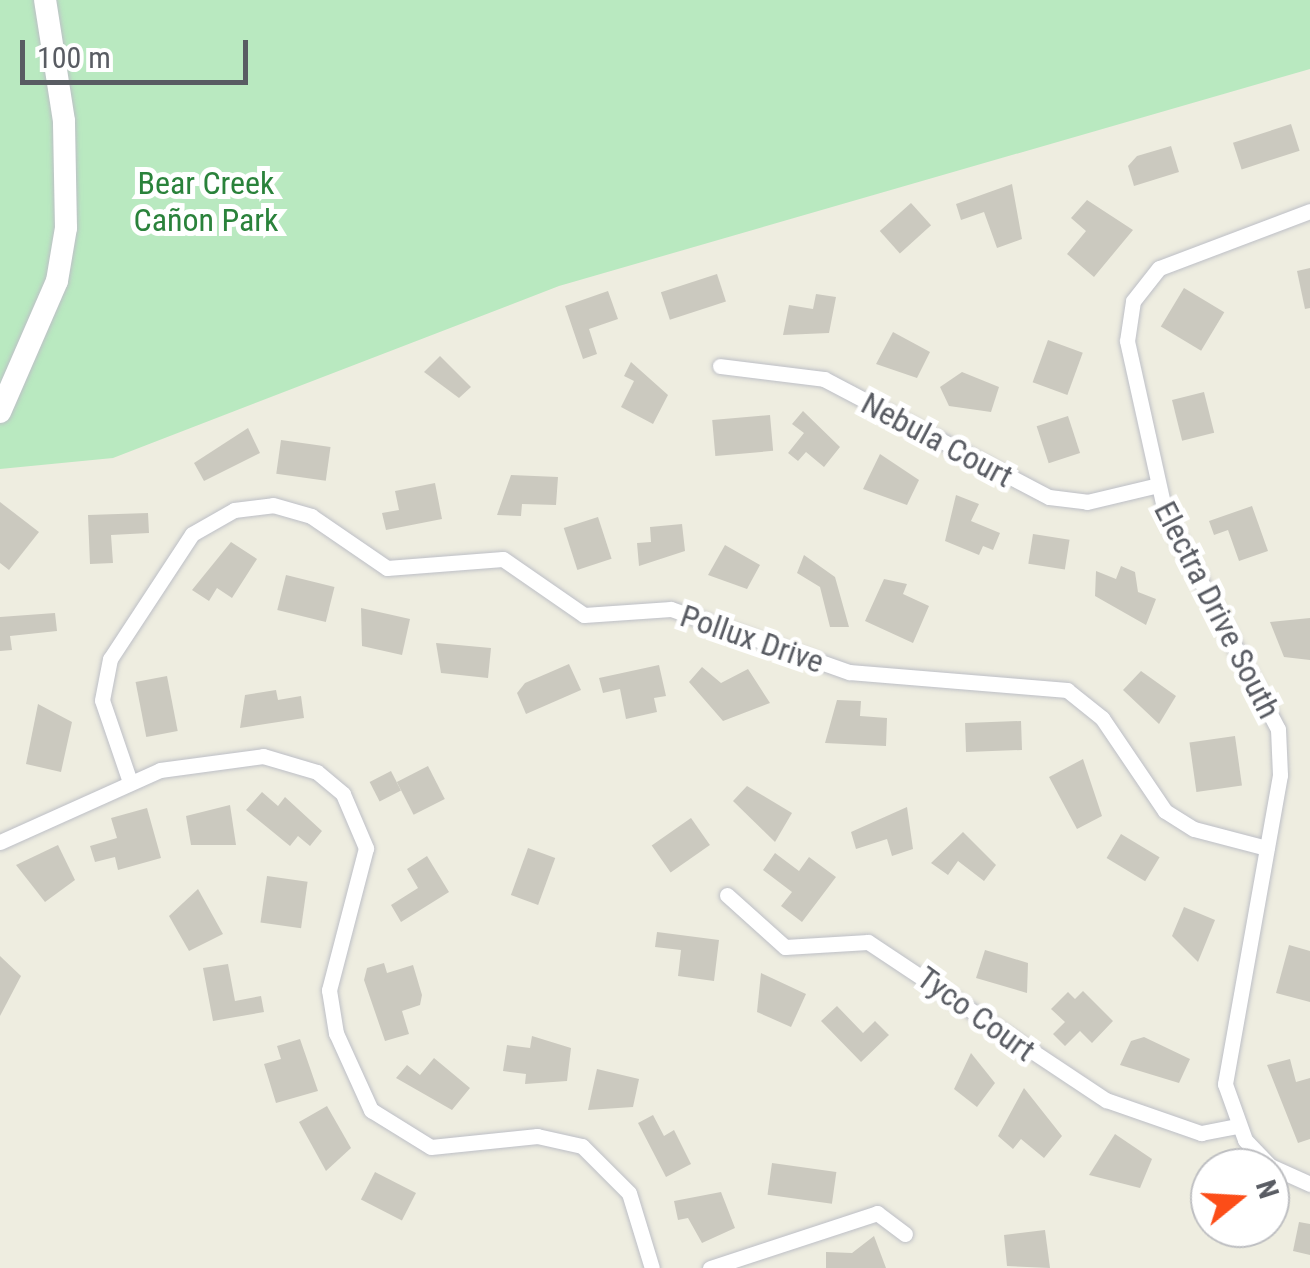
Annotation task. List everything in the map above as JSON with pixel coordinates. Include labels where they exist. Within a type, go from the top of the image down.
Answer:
[{"type":"street","points":[[0,412],[57,281],[66,228],[64,121],[45,0]]},
{"type":"street","name":"Electra Drive South","points":[[1310,211],[1174,259],[1132,301],[1130,376],[1154,486],[1278,729],[1267,848],[1225,1069],[1236,1126],[1270,1166],[1310,1184]]},
{"type":"street","name":"Nebula Court","points":[[720,366],[824,380],[1050,496],[1087,502],[1154,486]]},
{"type":"street","name":"Pollux Drive","points":[[130,780],[102,700],[110,658],[192,534],[234,510],[272,504],[311,516],[387,568],[503,559],[584,615],[671,609],[849,672],[1068,690],[1102,718],[1165,811],[1194,830],[1267,848]]},
{"type":"street","points":[[0,842],[130,780],[264,756],[332,782],[362,829],[366,866],[332,972],[331,1020],[371,1110],[431,1146],[537,1136],[582,1146],[629,1193],[652,1268]]},
{"type":"street","name":"Tyco Court","points":[[727,895],[785,947],[858,939],[926,976],[1088,1092],[1192,1131],[1236,1126]]},
{"type":"street","points":[[926,976],[935,960]]},
{"type":"street","points":[[710,1268],[878,1213],[906,1234]]},
{"type":"green space","name":"Bear Creek Cañon Park","points":[[0,0],[1310,0],[1310,69],[559,286],[113,458],[0,469]]},
{"type":"building","points":[[1291,124],[1300,151],[1242,169],[1233,143]]},
{"type":"building","points":[[1171,146],[1179,172],[1134,186],[1128,166],[1137,156]]},
{"type":"building","points":[[1012,184],[1022,239],[997,248],[984,212],[961,220],[956,204]]},
{"type":"building","points":[[1087,200],[1133,230],[1094,277],[1067,254],[1086,231],[1071,218]]},
{"type":"building","points":[[911,203],[931,225],[900,253],[880,231]]},
{"type":"building","points":[[1310,268],[1310,308],[1305,309],[1297,271]]},
{"type":"building","points":[[717,274],[726,302],[670,320],[661,292]]},
{"type":"building","points":[[1184,288],[1224,312],[1201,351],[1161,327]]},
{"type":"building","points":[[608,291],[618,319],[589,329],[597,354],[583,359],[565,306]]},
{"type":"building","points":[[816,294],[836,297],[829,333],[783,335],[789,305],[813,309]]},
{"type":"building","points":[[893,332],[930,352],[917,378],[876,364]]},
{"type":"building","points":[[1048,340],[1083,353],[1067,395],[1033,382]]},
{"type":"building","points":[[440,356],[471,387],[459,398],[424,372]]},
{"type":"building","points":[[631,362],[668,395],[653,424],[621,407],[634,381],[624,376]]},
{"type":"building","points":[[962,372],[999,387],[991,412],[949,406],[940,387]]},
{"type":"building","points":[[1204,392],[1214,433],[1182,441],[1172,400]]},
{"type":"building","points":[[803,411],[840,447],[824,467],[806,452],[798,461],[788,453],[804,433],[792,424]]},
{"type":"building","points":[[770,415],[773,451],[715,456],[712,420]]},
{"type":"building","points":[[1068,416],[1080,453],[1049,463],[1037,426]]},
{"type":"building","points":[[248,428],[260,453],[204,481],[194,463]]},
{"type":"building","points":[[281,440],[331,447],[326,481],[276,474]]},
{"type":"building","points":[[880,454],[919,480],[907,505],[863,489]]},
{"type":"building","points":[[511,475],[558,477],[556,505],[522,504],[521,516],[497,515]]},
{"type":"building","points":[[435,483],[442,519],[386,530],[382,513],[399,510],[395,491]]},
{"type":"building","points":[[956,495],[979,504],[971,521],[1000,533],[993,550],[983,546],[979,555],[945,541]]},
{"type":"building","points":[[0,502],[39,532],[9,570],[0,563]]},
{"type":"building","points":[[1252,506],[1268,551],[1239,561],[1228,530],[1214,535],[1209,521]]},
{"type":"building","points":[[148,513],[149,533],[111,535],[113,563],[90,564],[88,515]]},
{"type":"building","points":[[598,517],[612,559],[577,570],[564,528]]},
{"type":"building","points":[[682,524],[685,551],[639,566],[637,543],[651,542],[650,527]]},
{"type":"building","points":[[1033,534],[1070,540],[1065,569],[1028,564]]},
{"type":"building","points":[[231,542],[257,559],[232,598],[217,588],[209,601],[192,590]]},
{"type":"building","points":[[725,545],[760,565],[747,589],[708,575]]},
{"type":"building","points":[[804,555],[835,577],[849,627],[830,627],[820,587],[797,573]]},
{"type":"building","points":[[1121,566],[1135,572],[1138,592],[1156,599],[1146,625],[1095,596],[1096,571],[1116,579]]},
{"type":"building","points":[[286,575],[335,587],[326,622],[277,610]]},
{"type":"building","points":[[884,579],[907,584],[903,594],[929,606],[913,643],[865,621]]},
{"type":"building","points":[[361,608],[410,619],[402,655],[362,646]]},
{"type":"building","points":[[55,613],[57,631],[10,636],[12,650],[0,651],[0,617]]},
{"type":"building","points":[[1310,618],[1310,660],[1284,657],[1270,622]]},
{"type":"building","points":[[436,643],[491,648],[488,678],[441,673]]},
{"type":"building","points":[[569,664],[581,690],[526,714],[517,693],[525,683]]},
{"type":"building","points":[[659,665],[666,696],[654,698],[657,712],[626,719],[620,689],[603,693],[599,678]]},
{"type":"building","points":[[702,667],[721,683],[748,669],[770,703],[723,721],[689,682]]},
{"type":"building","points":[[1141,671],[1176,696],[1159,724],[1123,690]]},
{"type":"building","points":[[167,676],[178,731],[146,737],[136,682]]},
{"type":"building","points":[[276,690],[278,700],[301,696],[304,718],[240,728],[245,695]]},
{"type":"building","points":[[837,700],[861,701],[860,716],[887,718],[886,746],[825,743]]},
{"type":"building","points":[[38,704],[72,722],[61,772],[26,764]]},
{"type":"building","points":[[1021,721],[1022,750],[966,752],[965,723]]},
{"type":"building","points":[[1235,736],[1242,786],[1196,792],[1189,742]]},
{"type":"building","points":[[1083,759],[1102,816],[1077,829],[1049,777]]},
{"type":"building","points":[[428,766],[445,799],[414,815],[397,782]]},
{"type":"building","points":[[391,771],[401,791],[380,801],[370,782]]},
{"type":"building","points":[[747,786],[792,813],[775,842],[733,801]]},
{"type":"building","points":[[262,792],[278,806],[285,797],[322,831],[310,846],[298,836],[290,846],[246,810]]},
{"type":"building","points":[[230,805],[236,845],[191,845],[186,816]]},
{"type":"building","points":[[907,807],[913,849],[892,856],[887,839],[856,849],[851,832]]},
{"type":"building","points":[[147,808],[161,858],[118,870],[115,857],[95,862],[90,846],[117,838],[111,818]]},
{"type":"building","points":[[691,818],[710,845],[671,873],[652,846]]},
{"type":"building","points":[[963,832],[996,865],[984,881],[958,861],[948,875],[931,863]]},
{"type":"building","points":[[1121,834],[1160,857],[1145,881],[1107,858]]},
{"type":"building","points":[[58,845],[75,880],[45,902],[16,865]]},
{"type":"building","points":[[528,848],[555,858],[538,905],[511,895]]},
{"type":"building","points":[[775,853],[799,871],[809,857],[836,877],[802,922],[781,906],[792,892],[763,870]]},
{"type":"building","points":[[427,856],[449,892],[401,922],[391,905],[418,888],[407,869]]},
{"type":"building","points":[[267,876],[308,882],[301,928],[260,923]]},
{"type":"building","points":[[198,889],[223,934],[189,951],[169,916]]},
{"type":"building","points":[[1184,907],[1215,920],[1198,962],[1172,936]]},
{"type":"building","points":[[657,932],[719,940],[714,981],[678,976],[681,950],[655,947]]},
{"type":"building","points":[[1289,945],[1310,951],[1310,1002],[1276,993]]},
{"type":"building","points":[[985,950],[1028,963],[1027,993],[976,978]]},
{"type":"building","points":[[0,956],[21,976],[0,1016]]},
{"type":"building","points":[[384,963],[387,973],[413,965],[422,995],[420,1005],[402,1011],[409,1034],[385,1041],[364,980],[367,968]]},
{"type":"building","points":[[228,964],[235,1001],[261,996],[264,1012],[213,1021],[203,968]]},
{"type":"building","points":[[761,973],[806,994],[791,1027],[757,1012]]},
{"type":"building","points":[[1083,991],[1113,1021],[1092,1043],[1080,1031],[1065,1046],[1053,1034],[1065,1022],[1051,1009],[1068,992],[1075,999]]},
{"type":"building","points":[[837,1006],[863,1033],[875,1021],[889,1035],[861,1062],[821,1021]]},
{"type":"building","points":[[532,1036],[571,1048],[567,1081],[525,1084],[526,1074],[503,1071],[507,1045],[530,1048]]},
{"type":"building","points":[[1144,1037],[1190,1059],[1179,1083],[1120,1065],[1131,1041]]},
{"type":"building","points":[[300,1039],[318,1091],[276,1103],[264,1064],[281,1059],[277,1046]]},
{"type":"building","points":[[971,1053],[995,1083],[977,1107],[954,1089]]},
{"type":"building","points":[[434,1058],[470,1088],[452,1110],[396,1078],[407,1065],[420,1075]]},
{"type":"building","points":[[1290,1059],[1296,1082],[1310,1078],[1310,1139],[1298,1143],[1267,1065]]},
{"type":"building","points":[[597,1069],[639,1079],[633,1107],[588,1110]]},
{"type":"building","points":[[1024,1088],[1062,1136],[1044,1158],[1021,1139],[1013,1149],[998,1136]]},
{"type":"building","points":[[327,1106],[351,1148],[326,1171],[299,1122]]},
{"type":"building","points":[[653,1115],[664,1136],[674,1130],[691,1164],[666,1177],[638,1123]]},
{"type":"building","points":[[1115,1134],[1152,1159],[1140,1188],[1089,1175]]},
{"type":"building","points":[[772,1163],[836,1172],[832,1204],[768,1195]]},
{"type":"building","points":[[375,1172],[416,1193],[402,1221],[361,1200]]},
{"type":"building","points":[[721,1192],[735,1228],[702,1243],[688,1218],[678,1220],[674,1201]]},
{"type":"building","points":[[1299,1222],[1310,1224],[1310,1255],[1293,1251]]},
{"type":"building","points":[[1045,1230],[1050,1268],[1007,1266],[1004,1235]]},
{"type":"building","points":[[874,1236],[886,1268],[826,1268],[826,1252],[852,1253]]}]
